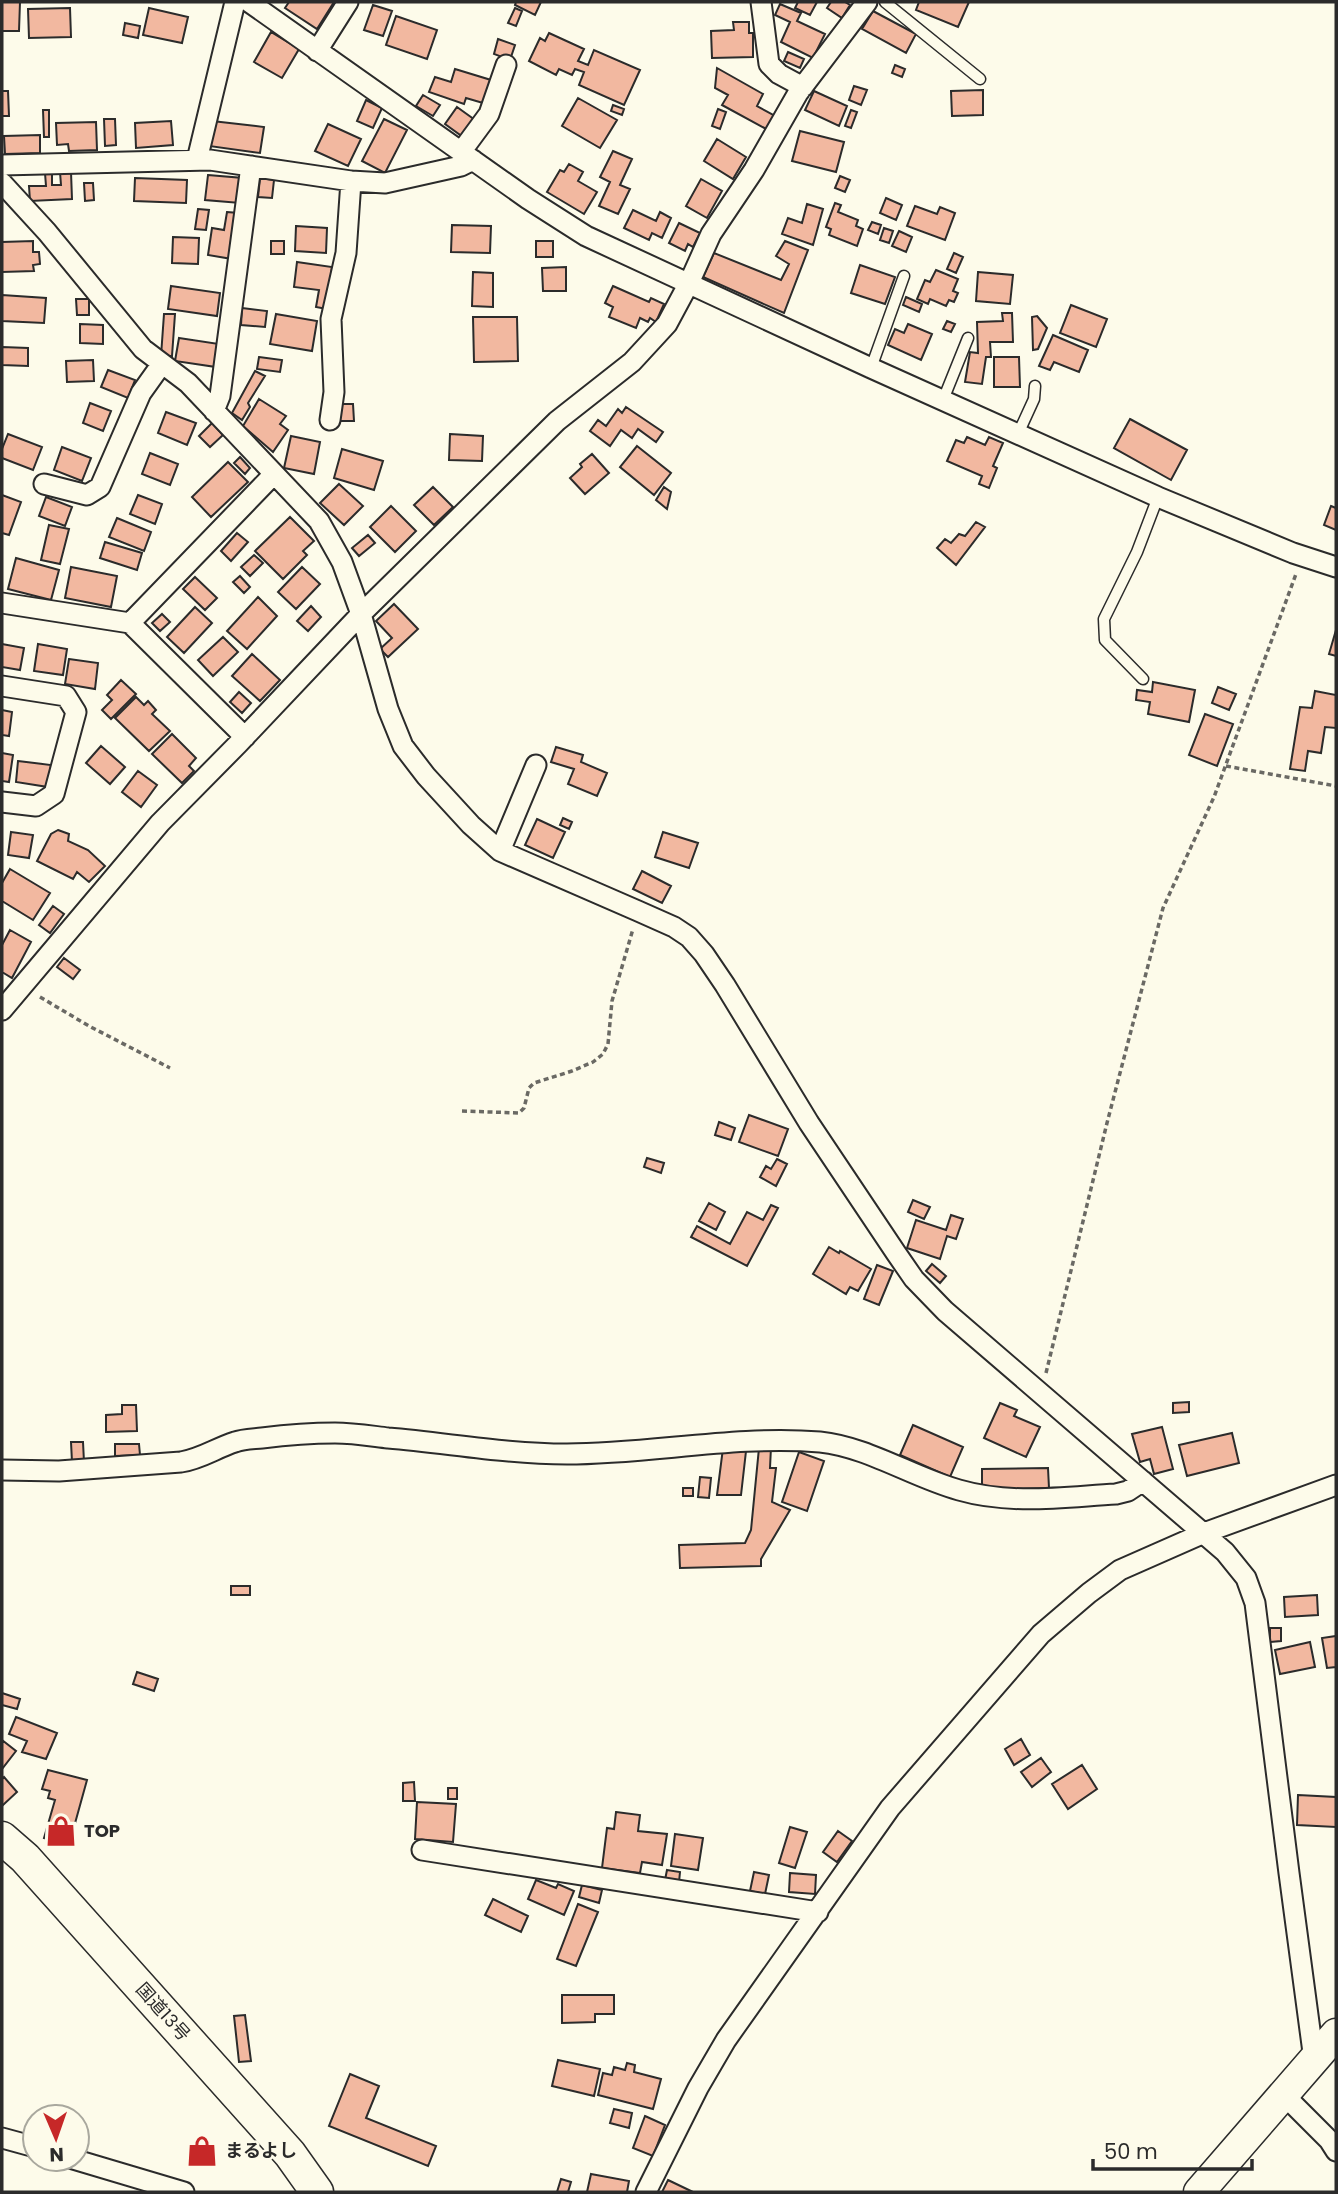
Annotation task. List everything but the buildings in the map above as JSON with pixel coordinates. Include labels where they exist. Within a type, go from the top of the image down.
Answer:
[{"type":"highway","name":"国道13号","points":[[2,1838],[25,1858],[281,2144],[317,2192]]},
{"type":"main road","points":[[1199,2192],[1336,2034]]},
{"type":"street","points":[[197,160],[235,2]]},
{"type":"street","points":[[249,2],[528,199],[586,236],[871,368],[1158,496],[1336,567]]},
{"type":"street","points":[[317,51],[348,2]]},
{"type":"street","points":[[761,2],[769,64],[779,74],[803,87]]},
{"type":"street","points":[[2,1010],[160,823],[361,614],[557,421],[632,362],[667,324],[690,284],[711,234],[754,170],[803,87],[867,2]]},
{"type":"street","points":[[2,165],[210,160],[351,181],[385,183],[461,166],[489,114],[506,65]]},
{"type":"street","points":[[214,411],[220,396],[251,166]]},
{"type":"street","points":[[330,420],[334,392],[331,319],[346,253],[351,181]]},
{"type":"street","points":[[2,183],[47,232],[142,349],[188,383],[319,521],[342,562],[361,614],[388,709],[403,746],[426,776],[471,825],[500,851],[674,927],[689,937],[725,985],[809,1123],[914,1279],[945,1311],[1225,1552],[1246,1578],[1255,1603],[1314,2060]]},
{"type":"street","points":[[44,484],[87,495],[100,487],[141,393],[161,365]]},
{"type":"street","points":[[130,623],[275,474]]},
{"type":"street","points":[[2,603],[130,623],[245,737]]},
{"type":"street","points":[[2,686],[66,695],[76,712],[54,794],[37,806],[2,802]]},
{"type":"street","points":[[500,851],[537,765]]},
{"type":"street","points":[[2,1470],[59,1471],[181,1462],[195,1460],[236,1441],[337,1433],[455,1444],[493,1451],[565,1454],[793,1440],[820,1442],[859,1451],[957,1489],[1009,1500],[1116,1494],[1128,1491],[1143,1481]]},
{"type":"street","points":[[646,2192],[698,2088],[726,2040],[890,1808],[1041,1634],[1121,1570],[1204,1534],[1336,1485]]},
{"type":"street","points":[[422,1850],[818,1912]]},
{"type":"street","points":[[1284,2095],[1329,2140],[1336,2151]]},
{"type":"street","points":[[2,2137],[21,2143]]},
{"type":"street","points":[[91,2164],[184,2192]]},
{"type":"lane","points":[[885,2],[980,79]]},
{"type":"lane","points":[[871,368],[904,276]]},
{"type":"lane","points":[[943,400],[968,338]]},
{"type":"lane","points":[[1018,433],[1034,399],[1035,386]]},
{"type":"lane","points":[[1143,679],[1105,639],[1104,620],[1137,552],[1158,496]]},
{"type":"path","points":[[1041,1394],[1163,908],[1214,797],[1303,556]]},
{"type":"path","points":[[1226,766],[1336,786]]},
{"type":"path","points":[[462,1111],[519,1113],[524,1108],[529,1088],[534,1083],[572,1071],[593,1062],[603,1054],[608,1044],[612,1001],[638,911]]},
{"type":"path","points":[[21,986],[89,1026],[170,1068]]},
{"type":"place","name":"TOP","points":[[61,1831]]},
{"type":"place","name":"まるよし","points":[[202,2151]]}]
